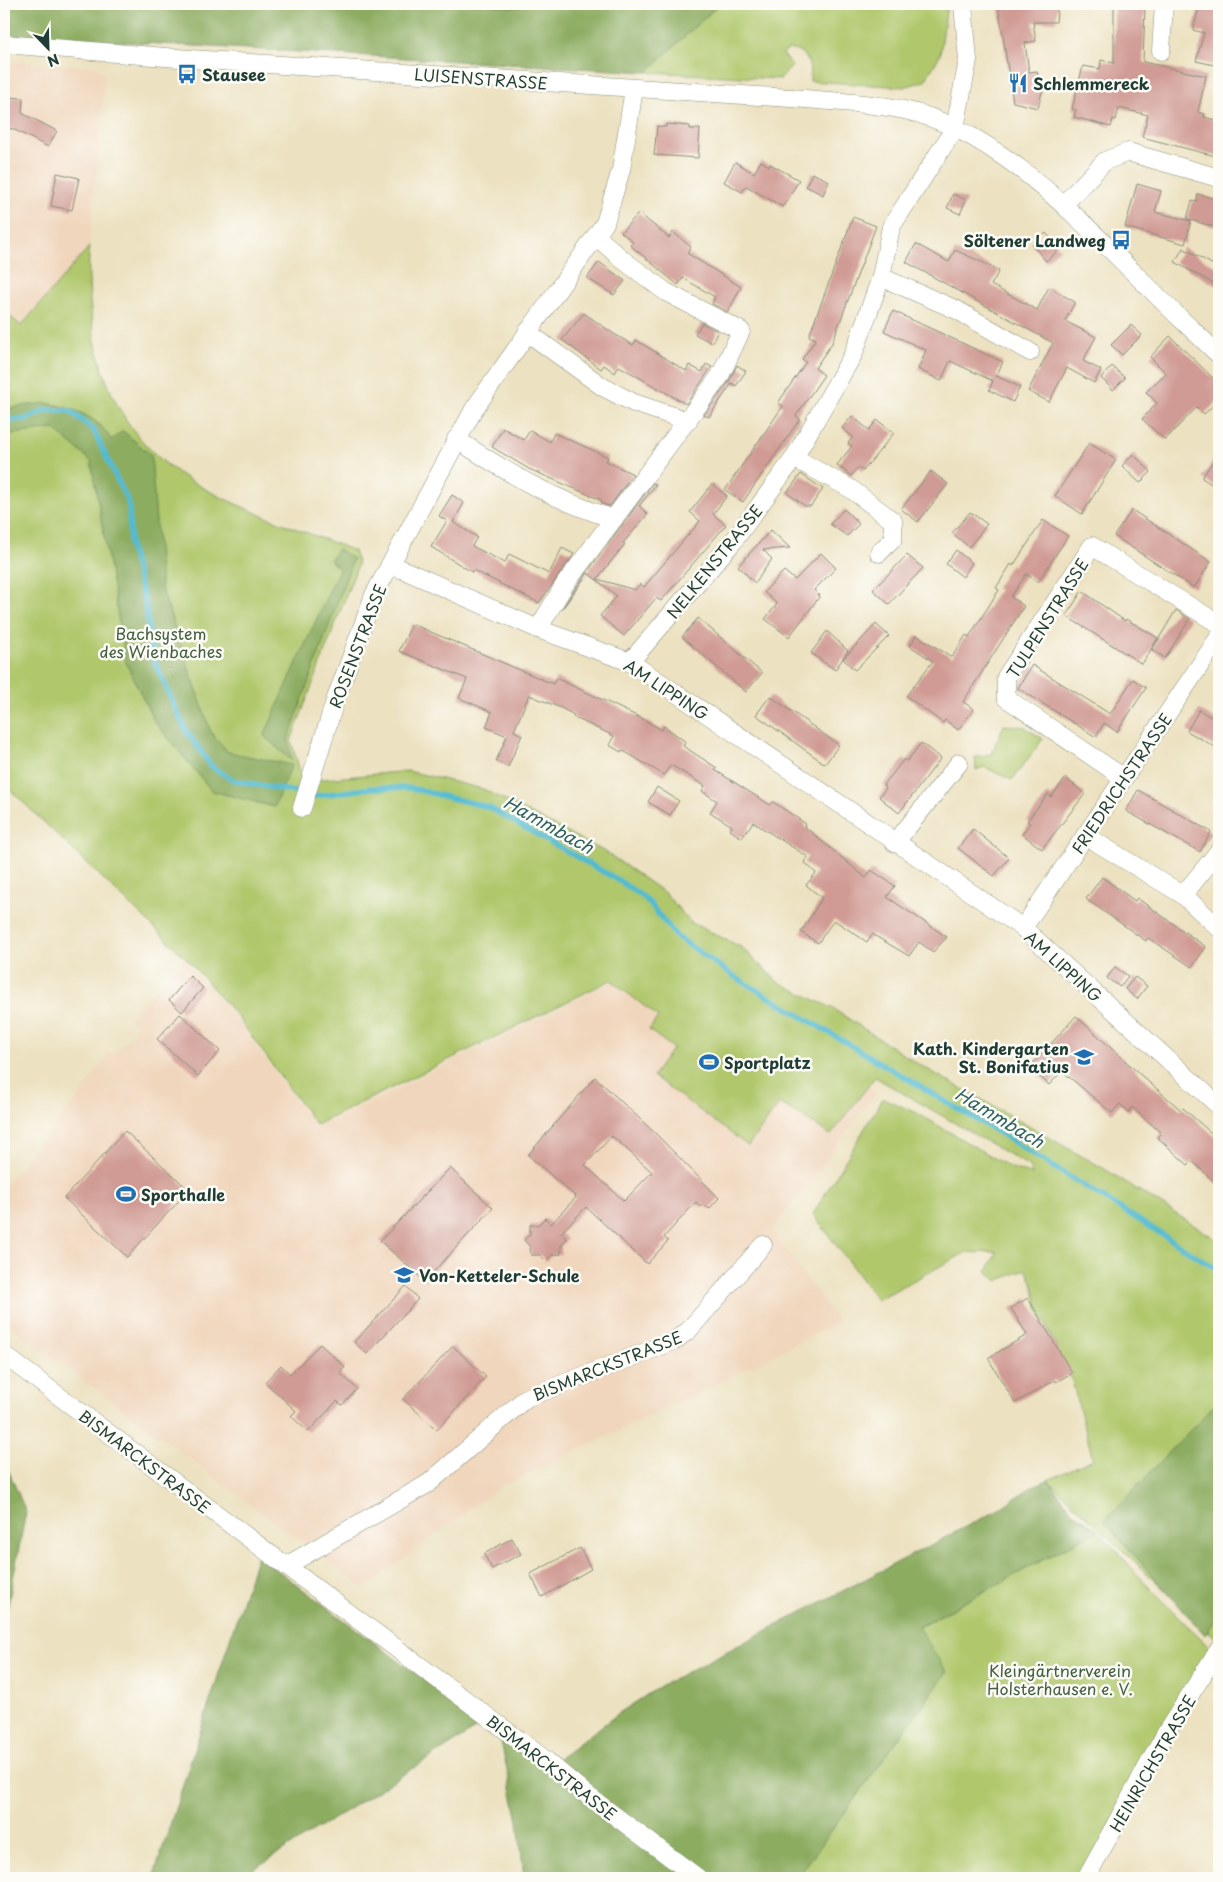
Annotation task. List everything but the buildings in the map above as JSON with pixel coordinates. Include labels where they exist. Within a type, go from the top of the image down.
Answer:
[{"type":"street","points":[[963,4],[968,60],[955,128],[989,146],[1064,204],[1219,355]]},
{"type":"street","points":[[1161,51],[1164,4]]},
{"type":"street","name":"LUISENSTRASSE","points":[[4,44],[200,60],[806,99],[905,110],[955,128]]},
{"type":"street","name":"ROSENSTRASSE","points":[[302,808],[335,701],[374,594],[456,439],[527,332],[605,223],[621,170],[634,89]]},
{"type":"street","name":"NELKENSTRASSE","points":[[630,662],[732,543],[794,458],[854,352],[881,277],[891,227],[955,128]]},
{"type":"street","points":[[1064,204],[1105,161],[1128,152],[1219,178]]},
{"type":"street","points":[[538,629],[565,584],[720,376],[741,331],[666,292],[623,260],[596,236]]},
{"type":"street","points":[[881,277],[957,310],[1030,352]]},
{"type":"street","points":[[527,332],[603,387],[634,403],[688,421]]},
{"type":"street","points":[[456,439],[530,486],[576,507],[614,518]]},
{"type":"street","points":[[794,458],[851,489],[894,521],[893,539],[879,553]]},
{"type":"street","name":"TULPENSTRASSE","points":[[1124,778],[1006,698],[1006,677],[1092,546],[1219,624]]},
{"type":"street","name":"AM LIPPING","points":[[390,564],[538,629],[630,662],[1023,928],[1219,1106]]},
{"type":"street","name":"FRIEDRICHSTRASSE","points":[[1023,928],[1219,637]]},
{"type":"street","points":[[895,843],[959,763]]},
{"type":"street","points":[[1086,836],[1183,894],[1219,928]]},
{"type":"street","points":[[1183,894],[1219,852]]},
{"type":"street","name":"BISMARCKSTRASSE","points":[[286,1566],[429,1483],[526,1398],[674,1341],[688,1331],[763,1245]]},
{"type":"street","name":"BISMARCKSTRASSE","points":[[4,1355],[547,1761],[588,1795],[698,1878]]},
{"type":"street","name":"HEINRICHSTRASSE","points":[[1086,1878],[1168,1732],[1219,1649]]},
{"type":"shaded area","points":[[4,61],[97,67],[105,75],[89,247],[21,326],[4,311]]},
{"type":"shaded area","name":"Von-Ketteler-Schule","points":[[670,953],[857,1075],[876,1093],[772,1230],[838,1322],[721,1382],[498,1488],[364,1588],[4,1321],[4,1186],[74,1104],[109,1052],[113,1055],[135,1031],[133,1029],[137,1025],[129,1018],[183,959],[231,1012],[316,1129]]},
{"type":"green space","points":[[4,4],[480,4],[513,7],[534,4],[719,4],[647,72],[4,35]]},
{"type":"green space","points":[[719,4],[947,4],[940,55],[925,81],[904,87],[810,81],[810,69],[807,59],[801,53],[789,49],[783,54],[792,66],[781,79],[647,72]]},
{"type":"green space","name":"Bachsystem des Wienbaches","points":[[89,247],[90,304],[100,360],[109,386],[121,411],[137,434],[157,456],[199,486],[251,511],[354,551],[358,564],[291,741],[303,781],[408,771],[483,789],[607,853],[666,894],[690,922],[741,947],[778,982],[832,1008],[918,1064],[1103,1168],[1219,1241],[1219,1641],[1048,1480],[1093,1459],[1072,1381],[1038,1308],[1033,1284],[1026,1269],[997,1281],[987,1271],[997,1252],[965,1253],[877,1300],[813,1214],[883,1098],[917,1113],[1009,1167],[1032,1175],[1029,1166],[875,1077],[831,1135],[780,1103],[748,1146],[653,1076],[673,1048],[649,1030],[658,1017],[611,980],[316,1125],[236,1015],[189,961],[4,784],[4,311],[21,326]]},
{"type":"green space","points":[[44,403],[82,414],[99,425],[111,440],[123,431],[151,455],[161,587],[211,732],[228,752],[292,765],[274,807],[212,791],[154,721],[126,663],[91,461],[54,429],[4,435],[4,409]]},
{"type":"green space","points":[[338,549],[353,559],[288,740],[292,761],[264,736],[339,569],[330,560]]},
{"type":"green space","points":[[1004,725],[1025,727],[1043,739],[1012,780],[984,767],[976,770],[975,757],[991,754]]},
{"type":"green space","points":[[1219,1400],[1219,1614],[1205,1635],[1104,1521]]},
{"type":"green space","points":[[4,1460],[26,1512],[4,1625]]},
{"type":"green space","points":[[1048,1480],[1073,1512],[1098,1530],[918,1627],[947,1672],[797,1878],[524,1878],[518,1821],[500,1737],[546,1768],[619,1713],[662,1685],[996,1511],[1033,1486]]},
{"type":"green space","name":"Kleingärtnerverein Holsterhausen e. V.","points":[[1098,1530],[1154,1593],[1212,1649],[1081,1878],[797,1878],[947,1672],[917,1628]]},
{"type":"green space","points":[[257,1555],[483,1724],[240,1878],[153,1878]]},
{"type":"waterway","name":"Hammbach","points":[[4,420],[26,419],[46,410],[70,411],[93,429],[129,504],[130,547],[145,603],[153,658],[185,729],[212,767],[233,780],[316,796],[371,788],[410,788],[488,807],[618,880],[646,899],[676,936],[735,977],[1004,1136],[1219,1270]]},
{"type":"place","name":"Stausee","points":[[187,74]]},
{"type":"place","name":"Schlemmereck","points":[[1018,83]]},
{"type":"place","name":"Söltener Landweg","points":[[1121,240]]},
{"type":"place","name":"Kath. Kindergarten St. Bonifatius","points":[[1084,1057]]},
{"type":"place","name":"Sportplatz","points":[[709,1062]]},
{"type":"place","name":"Sporthalle","points":[[126,1194]]},
{"type":"place","name":"Von-Ketteler-Schule","points":[[404,1275]]}]
